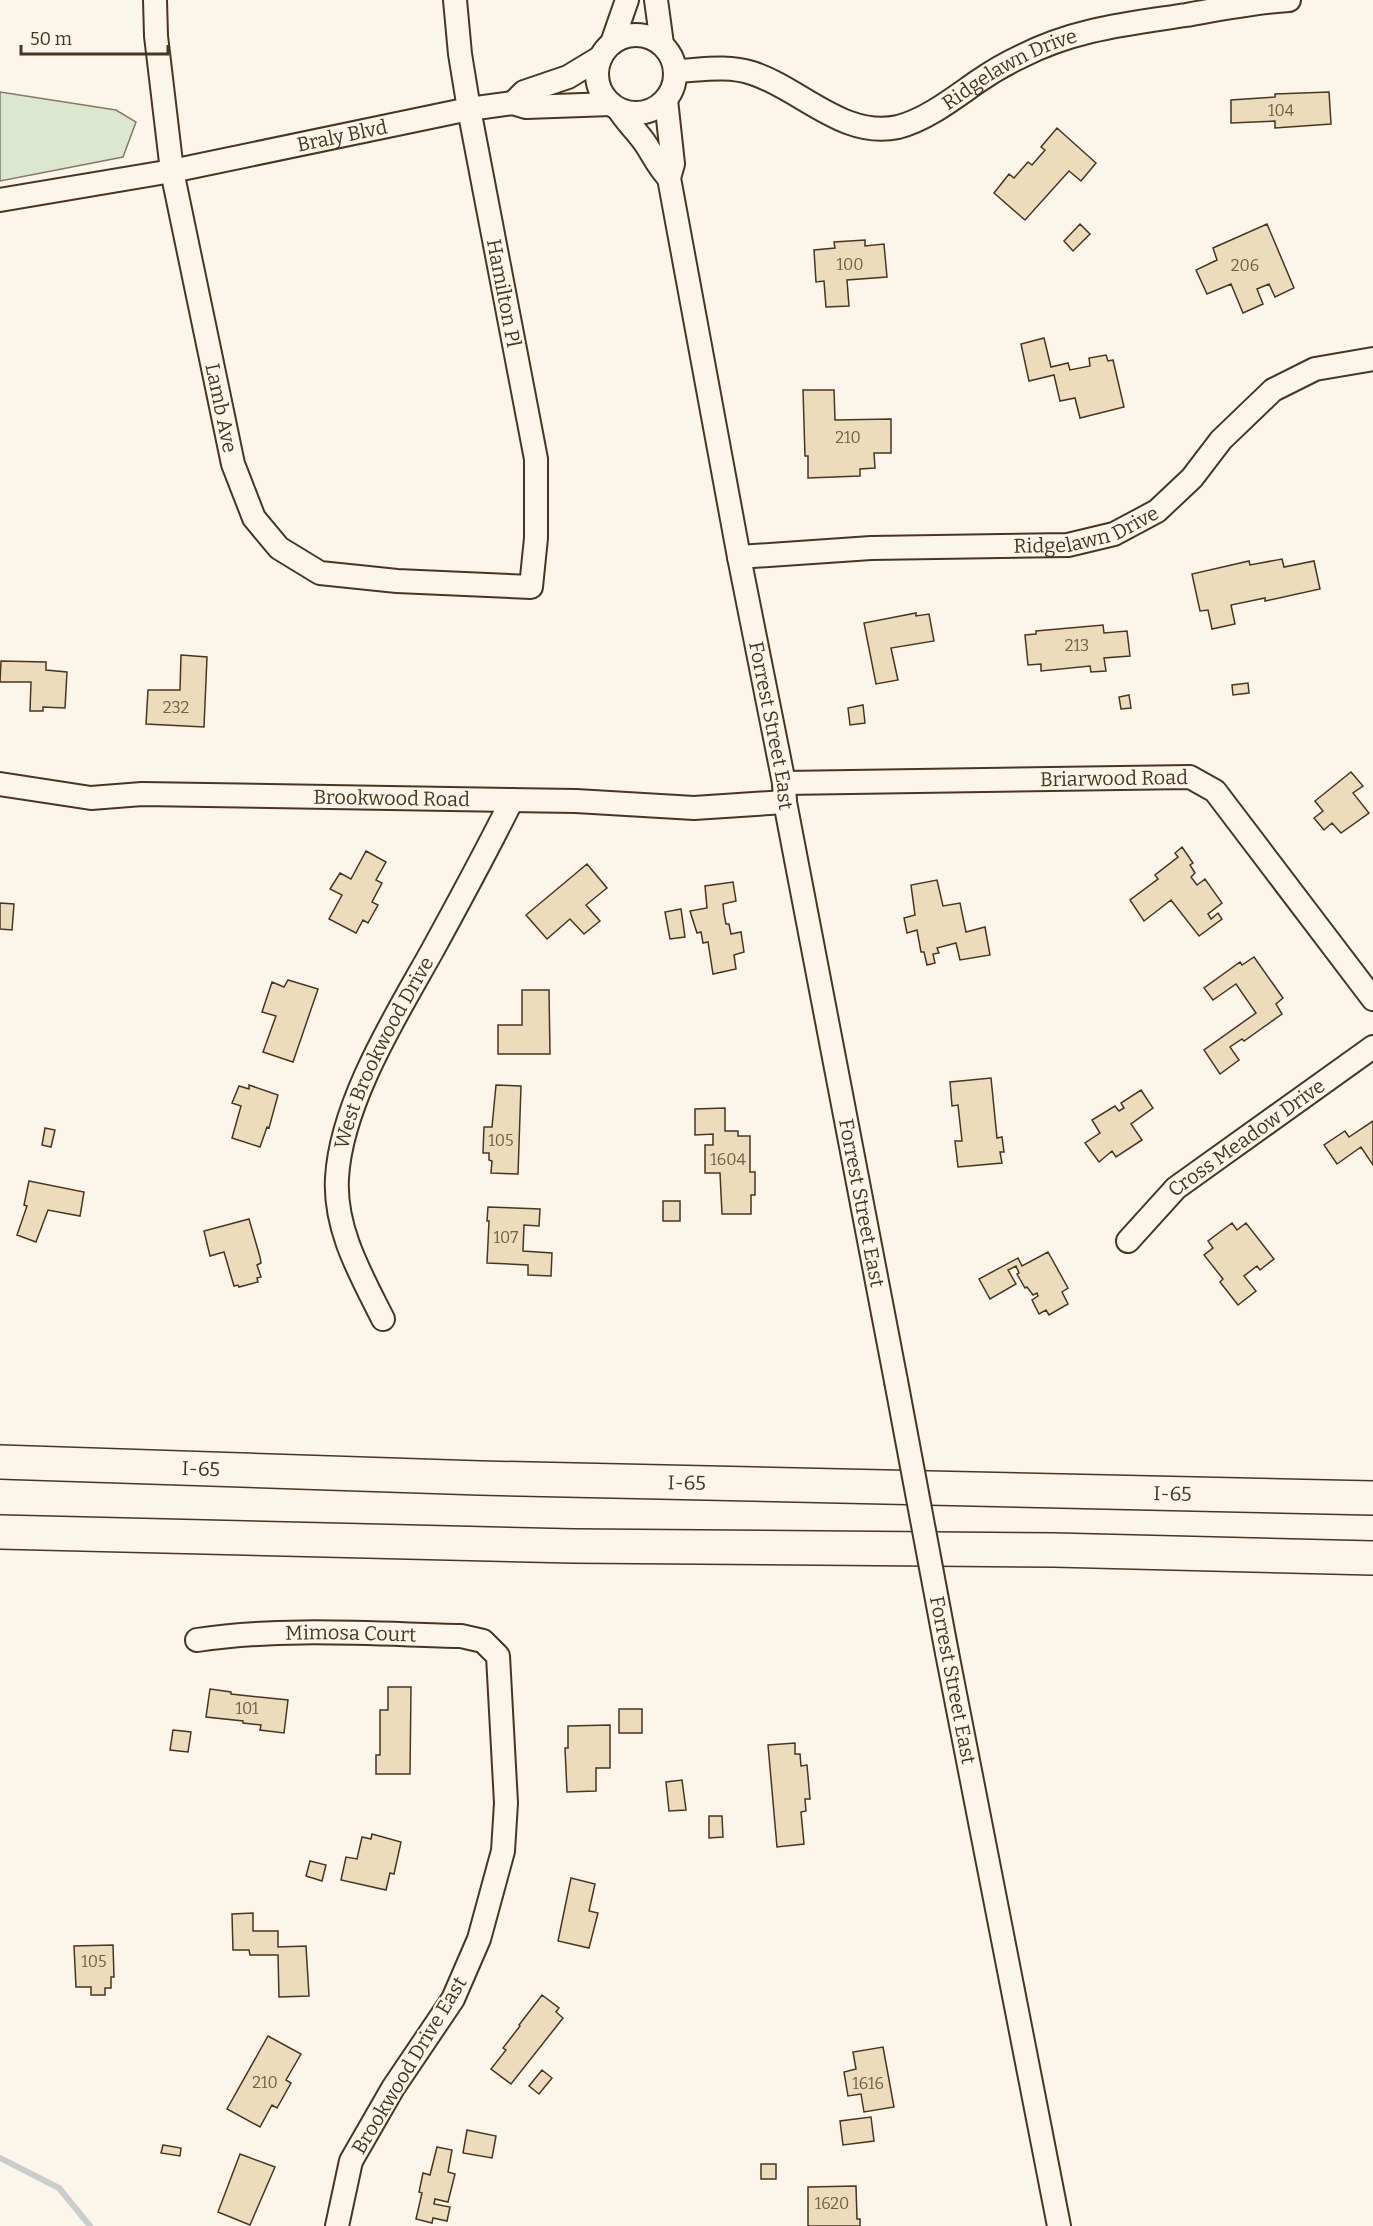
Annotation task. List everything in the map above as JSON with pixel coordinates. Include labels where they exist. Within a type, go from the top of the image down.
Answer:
[{"type":"highway","name":"I-65","points":[[0,1462],[480,1478],[1373,1498]]},
{"type":"highway","points":[[0,1532],[573,1546],[1054,1550],[1373,1558]]},
{"type":"street","name":"Lamb Ave","points":[[155,0],[156,36],[171,171],[233,464],[254,518],[279,548],[320,573],[397,581],[531,587]]},
{"type":"street","name":"Hamilton Pl","points":[[455,0],[460,54],[469,109],[536,459],[536,538],[531,587]]},
{"type":"street","points":[[615,107],[599,87],[598,67],[627,0]]},
{"type":"street","points":[[656,0],[662,44]]},
{"type":"street","name":"Ridgelawn Drive","points":[[675,71],[733,68],[754,74],[829,114],[851,123],[875,128],[898,127],[941,108],[979,80],[1063,37],[1110,26],[1289,0]]},
{"type":"street","points":[[644,35],[662,44],[669,52],[675,71],[672,91],[666,100],[650,112],[639,114],[615,107],[526,107],[513,103],[524,92],[568,77],[623,37],[644,35]]},
{"type":"street","name":"Forrest Street East","points":[[666,100],[673,164],[669,178],[947,1653],[1059,2226]]},
{"type":"street","name":"Braly Blvd","points":[[0,200],[171,171],[469,109],[513,103]]},
{"type":"street","name":"Forrest Street East","points":[[615,107],[646,144],[659,168],[669,178]]},
{"type":"street","name":"Ridgelawn Drive","points":[[739,556],[871,548],[1068,545],[1114,534],[1157,511],[1192,478],[1221,440],[1274,390],[1316,369],[1373,359]]},
{"type":"street","name":"Briarwood Road","points":[[785,792],[1190,777],[1215,791],[1373,999]]},
{"type":"street","name":"Brookwood Road","points":[[0,784],[91,798],[142,794],[576,801],[694,808],[785,792]]},
{"type":"street","name":"West Brookwood Drive","points":[[383,1319],[359,1271],[341,1226],[337,1179],[345,1131],[362,1084],[395,1018],[474,875],[512,800]]},
{"type":"street","name":"Cross Meadow Drive","points":[[1128,1240],[1176,1188],[1373,1047]]},
{"type":"street","name":"Mimosa Court","points":[[198,1640],[294,1633],[461,1636],[483,1641],[498,1656]]},
{"type":"street","name":"Brookwood Drive East","points":[[337,2226],[351,2161],[393,2088],[453,1999],[479,1939],[503,1851],[506,1803],[498,1656]]},
{"type":"green space","points":[[0,92],[116,110],[136,122],[123,157],[0,181]]},
{"type":"building","points":[[1329,92],[1331,124],[1275,128],[1275,121],[1231,123],[1231,100],[1275,97],[1275,94]]},
{"type":"building","points":[[1057,128],[1096,163],[1081,181],[1069,171],[1025,220],[994,193],[1009,174],[1014,178],[1028,162],[1032,165],[1045,150],[1041,147]]},
{"type":"building","points":[[1080,224],[1090,234],[1073,251],[1064,241]]},
{"type":"building","points":[[1267,224],[1294,288],[1275,297],[1269,284],[1257,289],[1263,304],[1243,313],[1231,284],[1207,294],[1196,270],[1217,260],[1213,248]]},
{"type":"building","points":[[865,240],[865,246],[884,244],[887,277],[847,280],[849,306],[826,307],[824,281],[816,282],[814,250],[835,248],[834,242]]},
{"type":"building","points":[[1044,338],[1051,367],[1068,363],[1070,370],[1090,366],[1089,358],[1106,355],[1108,361],[1113,360],[1124,407],[1080,418],[1075,398],[1060,401],[1054,375],[1029,381],[1021,344]]},
{"type":"building","points":[[803,390],[834,390],[835,420],[891,419],[891,453],[874,453],[875,468],[860,469],[860,476],[808,478]]},
{"type":"building","points":[[1282,559],[1284,567],[1314,561],[1320,589],[1265,601],[1265,598],[1231,605],[1235,624],[1212,629],[1208,610],[1200,611],[1192,574],[1249,561],[1250,565]]},
{"type":"building","points":[[916,613],[916,616],[929,614],[934,641],[891,648],[898,680],[876,684],[864,623]]},
{"type":"building","points":[[1103,625],[1104,633],[1127,631],[1130,656],[1104,658],[1106,671],[1091,672],[1090,666],[1041,671],[1041,664],[1028,665],[1025,635],[1036,634],[1036,631]]},
{"type":"building","points":[[181,655],[207,657],[204,727],[146,724],[148,690],[180,690]]},
{"type":"building","points":[[1,661],[46,662],[46,670],[67,672],[65,708],[43,707],[43,711],[30,711],[31,682],[0,682]]},
{"type":"building","points":[[1248,683],[1249,693],[1233,695],[1232,685]]},
{"type":"building","points":[[1129,695],[1131,708],[1121,709],[1119,697]]},
{"type":"building","points":[[863,705],[865,723],[850,725],[848,708]]},
{"type":"building","points":[[1351,772],[1363,786],[1353,793],[1369,813],[1341,833],[1332,823],[1324,830],[1314,818],[1323,811],[1315,801]]},
{"type":"building","points":[[1182,847],[1193,863],[1190,865],[1195,873],[1191,877],[1197,885],[1205,879],[1222,903],[1208,914],[1211,919],[1218,913],[1222,919],[1199,936],[1171,900],[1144,921],[1130,900],[1158,879],[1155,875],[1178,857],[1175,853]]},
{"type":"building","points":[[366,851],[386,862],[376,880],[382,883],[372,902],[378,905],[368,923],[363,920],[356,933],[329,919],[342,895],[330,889],[340,873],[351,879]]},
{"type":"building","points":[[587,864],[607,888],[586,905],[600,921],[584,934],[570,919],[547,939],[526,915]]},
{"type":"building","points":[[937,880],[943,906],[960,903],[966,932],[985,927],[990,955],[960,960],[956,943],[937,948],[939,953],[933,954],[935,963],[927,965],[924,952],[921,952],[917,930],[907,933],[904,918],[915,915],[911,885]]},
{"type":"building","points":[[733,882],[736,901],[723,904],[724,914],[731,934],[741,932],[744,952],[734,955],[736,969],[713,974],[708,942],[703,943],[701,932],[697,933],[690,911],[707,908],[705,886]]},
{"type":"building","points":[[0,903],[14,904],[12,930],[0,929]]},
{"type":"building","points":[[681,909],[685,937],[670,939],[665,912]]},
{"type":"building","points":[[1254,957],[1283,998],[1276,1004],[1282,1014],[1244,1041],[1242,1039],[1230,1047],[1239,1060],[1220,1074],[1204,1050],[1256,1013],[1236,984],[1213,1000],[1204,988],[1240,962],[1242,965]]},
{"type":"building","points":[[288,980],[318,989],[293,1062],[263,1052],[276,1016],[262,1012],[272,982],[284,987]]},
{"type":"building","points":[[522,990],[549,990],[550,1054],[498,1054],[498,1025],[522,1025]]},
{"type":"building","points":[[991,1078],[997,1138],[1002,1137],[1004,1152],[1000,1152],[1002,1163],[958,1167],[955,1141],[962,1141],[958,1105],[952,1106],[950,1082]]},
{"type":"building","points":[[249,1085],[278,1095],[269,1128],[267,1127],[260,1147],[232,1138],[241,1106],[232,1103],[239,1086],[249,1089]]},
{"type":"building","points":[[496,1085],[521,1086],[518,1174],[491,1173],[492,1161],[489,1160],[489,1153],[483,1153],[484,1127],[492,1127]]},
{"type":"building","points":[[1141,1090],[1153,1108],[1131,1124],[1142,1140],[1116,1157],[1112,1151],[1099,1162],[1085,1143],[1100,1133],[1092,1120],[1115,1106],[1119,1111],[1124,1108],[1121,1103]]},
{"type":"building","points":[[725,1108],[725,1131],[738,1131],[738,1136],[750,1136],[750,1172],[755,1172],[755,1195],[751,1195],[751,1214],[722,1214],[720,1173],[705,1173],[705,1145],[713,1145],[713,1134],[695,1135],[695,1109]]},
{"type":"building","points":[[1373,1121],[1373,1165],[1361,1147],[1337,1164],[1324,1145],[1345,1131],[1349,1137]]},
{"type":"building","points":[[45,1128],[55,1130],[51,1147],[42,1145]]},
{"type":"building","points":[[29,1181],[84,1192],[80,1216],[48,1210],[36,1242],[17,1235],[27,1206],[24,1205]]},
{"type":"building","points":[[663,1201],[680,1201],[680,1221],[663,1221]]},
{"type":"building","points":[[488,1207],[540,1209],[539,1226],[524,1225],[523,1251],[552,1253],[551,1276],[528,1275],[528,1265],[487,1263]]},
{"type":"building","points":[[249,1219],[260,1257],[261,1263],[257,1265],[261,1277],[257,1278],[258,1282],[239,1287],[234,1286],[224,1252],[210,1256],[204,1231]]},
{"type":"building","points":[[1232,1223],[1237,1230],[1246,1223],[1274,1259],[1260,1270],[1257,1266],[1244,1276],[1256,1291],[1238,1305],[1220,1282],[1223,1279],[1204,1255],[1213,1248],[1208,1241]]},
{"type":"building","points":[[1048,1252],[1068,1288],[1062,1292],[1068,1304],[1049,1315],[1046,1310],[1039,1314],[1032,1300],[1038,1296],[1037,1293],[1033,1295],[1027,1287],[1025,1288],[1017,1274],[1019,1273],[1016,1266],[1008,1270],[1016,1284],[990,1299],[979,1279],[1018,1258],[1022,1266]]},
{"type":"building","points":[[388,1687],[411,1687],[410,1774],[376,1774],[376,1755],[380,1755],[380,1710],[388,1710]]},
{"type":"building","points":[[210,1689],[231,1692],[231,1694],[288,1700],[284,1733],[260,1730],[261,1725],[243,1723],[243,1721],[206,1717]]},
{"type":"building","points":[[619,1709],[642,1709],[642,1733],[619,1733]]},
{"type":"building","points":[[610,1725],[610,1768],[596,1768],[596,1791],[567,1792],[565,1748],[568,1748],[568,1726]]},
{"type":"building","points":[[173,1730],[191,1732],[188,1752],[170,1750]]},
{"type":"building","points":[[795,1743],[795,1754],[800,1754],[801,1766],[807,1765],[810,1799],[805,1799],[806,1811],[801,1812],[804,1844],[777,1847],[768,1745]]},
{"type":"building","points":[[682,1780],[686,1810],[669,1811],[666,1782]]},
{"type":"building","points":[[709,1816],[722,1816],[723,1837],[709,1838]]},
{"type":"building","points":[[372,1834],[401,1842],[394,1874],[390,1873],[386,1890],[341,1880],[346,1857],[357,1859],[362,1837],[371,1839]]},
{"type":"building","points":[[310,1861],[326,1865],[322,1881],[306,1876]]},
{"type":"building","points":[[571,1878],[595,1884],[589,1911],[598,1913],[589,1948],[558,1941]]},
{"type":"building","points":[[253,1913],[253,1931],[278,1931],[278,1947],[306,1946],[309,1996],[279,1997],[278,1955],[250,1955],[249,1950],[233,1950],[232,1914]]},
{"type":"building","points":[[113,1945],[114,1977],[111,1977],[111,1988],[105,1988],[105,1995],[91,1995],[91,1987],[76,1987],[74,1946]]},
{"type":"building","points":[[542,1995],[559,2008],[556,2012],[563,2018],[511,2084],[491,2069],[506,2050],[503,2048]]},
{"type":"building","points":[[268,2036],[301,2054],[286,2080],[291,2083],[277,2108],[272,2105],[260,2127],[227,2109]]},
{"type":"building","points":[[883,2047],[894,2107],[864,2112],[861,2094],[848,2096],[844,2072],[856,2069],[853,2052]]},
{"type":"building","points":[[542,2070],[552,2078],[539,2094],[529,2086]]},
{"type":"building","points":[[871,2117],[874,2141],[843,2145],[840,2121]]},
{"type":"building","points":[[467,2130],[496,2136],[492,2158],[463,2153]]},
{"type":"building","points":[[163,2145],[181,2148],[180,2156],[161,2153]]},
{"type":"building","points":[[437,2147],[452,2150],[448,2172],[455,2174],[448,2202],[435,2199],[434,2204],[450,2207],[447,2221],[433,2218],[432,2223],[416,2219],[422,2193],[419,2192],[423,2173],[430,2175]]},
{"type":"building","points":[[240,2154],[275,2167],[250,2225],[218,2212]]},
{"type":"building","points":[[761,2164],[776,2164],[776,2179],[761,2179]]},
{"type":"building","points":[[856,2186],[857,2219],[860,2219],[860,2226],[808,2226],[808,2187]]},
{"type":"waterway","points":[[0,2158],[59,2188],[90,2226]]}]
